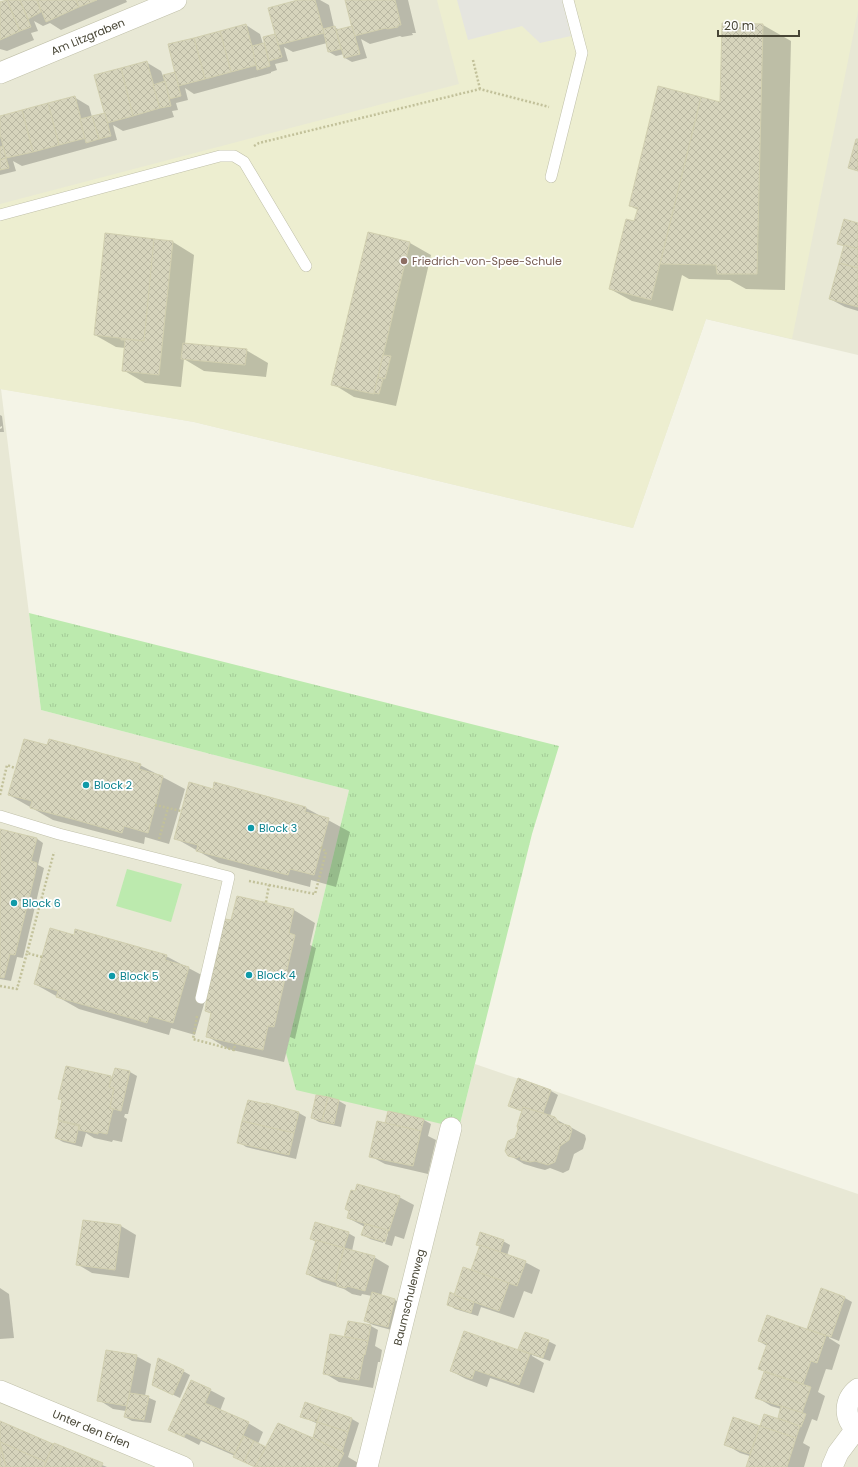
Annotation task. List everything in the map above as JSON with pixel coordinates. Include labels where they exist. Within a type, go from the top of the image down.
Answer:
[{"type":"street","name":"Am Litzgraben","points":[[0,74],[176,0]]},
{"type":"street","name":"Baumschulenweg","points":[[367,1467],[451,1128]]},
{"type":"street","points":[[832,1467],[838,1453],[857,1430],[847,1416],[846,1407],[849,1399],[858,1389]]},
{"type":"street","name":"Unter den Erlen","points":[[0,1391],[183,1467]]},
{"type":"lane","points":[[551,177],[582,53],[568,0]]},
{"type":"lane","points":[[0,215],[220,156],[234,156],[244,162],[306,266]]},
{"type":"lane","points":[[0,816],[59,834],[229,877],[201,998]]},
{"type":"path","points":[[472,60],[480,89]]},
{"type":"path","points":[[234,156],[259,143],[480,89],[567,112]]},
{"type":"path","points":[[0,795],[7,765],[16,768]]},
{"type":"path","points":[[155,805],[181,811]]},
{"type":"path","points":[[153,858],[168,808]]},
{"type":"path","points":[[0,986],[17,989],[59,834]]},
{"type":"path","points":[[229,877],[315,894],[326,852],[321,847]]},
{"type":"path","points":[[266,902],[269,885]]},
{"type":"path","points":[[27,954],[42,957]]},
{"type":"path","points":[[201,998],[193,1039],[234,1050],[235,1043]]},
{"type":"shaded area","points":[[0,0],[858,0],[858,355],[706,319],[633,528],[194,422],[1,389],[41,710],[349,790],[286,1053],[459,1128],[475,1064],[858,1194],[858,1467],[0,1467]]},
{"type":"shaded area","name":"Friedrich-von-Spee-Schule","points":[[437,0],[858,0],[858,11],[792,339],[706,319],[633,528],[194,422],[0,389],[0,204],[459,84]]},
{"type":"shaded area","points":[[457,0],[562,0],[571,36],[540,43],[522,26],[468,40]]},
{"type":"green space","points":[[29,613],[559,746],[532,834],[459,1128],[296,1090],[286,1053],[349,790],[41,710]]},
{"type":"green space","points":[[127,869],[182,884],[171,922],[116,906]]},
{"type":"building","points":[[7,0],[20,31],[0,40],[0,2]]},
{"type":"building","points":[[7,0],[20,0],[31,27],[20,31]]},
{"type":"building","points":[[20,0],[37,0],[41,12],[28,19]]},
{"type":"building","points":[[37,0],[76,0],[79,7],[46,22]]},
{"type":"building","points":[[76,0],[97,0],[79,7]]},
{"type":"building","points":[[298,0],[315,0],[324,33],[278,45],[268,8]]},
{"type":"building","points":[[345,0],[395,0],[401,25],[398,25],[398,27],[386,28],[354,36]]},
{"type":"building","points":[[722,23],[763,24],[757,274],[717,274],[716,265],[660,264],[701,97],[720,102]]},
{"type":"building","points":[[246,24],[257,65],[231,72],[220,31]]},
{"type":"building","points":[[335,26],[341,49],[328,52],[323,29]]},
{"type":"building","points":[[352,26],[360,54],[344,58],[336,30]]},
{"type":"building","points":[[220,31],[231,72],[205,79],[194,38]]},
{"type":"building","points":[[275,34],[282,57],[269,61],[263,37]]},
{"type":"building","points":[[194,38],[205,79],[178,86],[168,44]]},
{"type":"building","points":[[264,43],[270,66],[257,70],[252,46]]},
{"type":"building","points":[[147,61],[160,108],[133,116],[121,68]]},
{"type":"building","points":[[121,68],[133,116],[107,123],[94,75]]},
{"type":"building","points":[[175,72],[181,96],[169,99],[163,75]]},
{"type":"building","points":[[165,81],[171,106],[160,108],[153,85]]},
{"type":"building","points":[[658,86],[701,97],[651,300],[609,289],[626,219],[634,221],[638,208],[629,206]]},
{"type":"building","points":[[75,96],[86,138],[59,145],[48,103]]},
{"type":"building","points":[[48,103],[59,145],[33,152],[22,110]]},
{"type":"building","points":[[22,110],[33,152],[6,158],[0,134],[0,116]]},
{"type":"building","points":[[105,113],[111,136],[99,139],[92,116]]},
{"type":"building","points":[[92,116],[99,139],[86,143],[80,119]]},
{"type":"building","points":[[856,139],[858,139],[858,171],[848,168]]},
{"type":"building","points":[[3,146],[6,158],[0,160],[0,147]]},
{"type":"building","points":[[6,158],[9,168],[0,170],[0,160]]},
{"type":"building","points":[[844,219],[858,223],[858,249],[837,244]]},
{"type":"building","points":[[368,232],[410,242],[374,394],[331,385]]},
{"type":"building","points":[[105,233],[155,239],[144,341],[94,335]]},
{"type":"building","points":[[154,239],[173,241],[159,375],[122,371],[125,340],[121,339],[144,341]]},
{"type":"building","points":[[844,245],[858,249],[858,268],[839,263]]},
{"type":"building","points":[[839,263],[858,268],[858,307],[829,299]]},
{"type":"building","points":[[183,343],[247,349],[245,365],[181,359]]},
{"type":"building","points":[[383,355],[391,356],[385,379],[378,377]]},
{"type":"building","points":[[378,377],[383,379],[379,394],[374,393]]},
{"type":"building","name":"Block 2","points":[[24,739],[47,745],[49,739],[141,764],[139,769],[163,776],[148,833],[124,826],[122,833],[30,808],[32,801],[8,795]]},
{"type":"building","name":"Block 3","points":[[189,782],[213,789],[214,782],[306,807],[305,812],[329,818],[314,875],[290,869],[288,875],[196,851],[198,845],[174,839]]},
{"type":"building","name":"Block 6","points":[[0,829],[37,838],[31,861],[37,863],[35,874],[15,955],[10,954],[4,978],[0,977]]},
{"type":"building","name":"Block 4","points":[[237,896],[294,909],[289,933],[295,935],[274,1027],[268,1026],[263,1050],[206,1037],[211,1013],[205,1011],[207,998],[225,919],[231,920]]},
{"type":"building","name":"Block 5","points":[[50,928],[74,935],[75,929],[167,955],[165,960],[189,967],[173,1023],[149,1016],[147,1023],[56,997],[58,991],[34,984]]},
{"type":"building","points":[[66,1066],[111,1076],[109,1087],[114,1088],[110,1108],[113,1109],[107,1134],[98,1132],[98,1134],[79,1130],[80,1125],[58,1120],[62,1100],[58,1099]]},
{"type":"building","points":[[115,1068],[130,1071],[121,1111],[110,1108],[114,1088],[109,1087]]},
{"type":"building","points":[[518,1078],[551,1090],[543,1113],[523,1107],[522,1111],[508,1106]]},
{"type":"building","points":[[316,1095],[328,1097],[322,1121],[311,1118]]},
{"type":"building","points":[[328,1097],[339,1100],[334,1124],[322,1121]]},
{"type":"building","points":[[248,1100],[266,1103],[299,1112],[294,1133],[242,1121]]},
{"type":"building","points":[[523,1107],[555,1117],[559,1123],[570,1126],[572,1130],[569,1140],[560,1146],[555,1162],[548,1165],[535,1161],[530,1162],[521,1160],[520,1156],[516,1158],[508,1156],[505,1151],[508,1141],[515,1138]]},
{"type":"building","points":[[388,1111],[424,1119],[421,1131],[385,1123]]},
{"type":"building","points":[[59,1121],[79,1126],[75,1143],[55,1138]]},
{"type":"building","points":[[242,1121],[294,1133],[289,1155],[237,1143]]},
{"type":"building","points":[[377,1121],[421,1131],[413,1166],[369,1157]]},
{"type":"building","points":[[357,1184],[400,1196],[389,1231],[347,1218],[349,1211],[345,1209],[351,1190],[355,1191]]},
{"type":"building","points":[[83,1220],[121,1225],[115,1270],[76,1265]]},
{"type":"building","points":[[315,1222],[349,1232],[344,1248],[310,1239]]},
{"type":"building","points":[[365,1224],[388,1230],[385,1242],[361,1235]]},
{"type":"building","points":[[480,1232],[504,1240],[500,1252],[476,1245]]},
{"type":"building","points":[[316,1240],[344,1248],[335,1282],[306,1274]]},
{"type":"building","points":[[480,1245],[526,1261],[517,1286],[471,1270]]},
{"type":"building","points":[[344,1248],[375,1256],[365,1291],[347,1286],[346,1288],[337,1286],[337,1283],[335,1282]]},
{"type":"building","points":[[463,1267],[509,1283],[499,1311],[454,1295]]},
{"type":"building","points":[[821,1288],[845,1297],[831,1337],[807,1329]]},
{"type":"building","points":[[372,1292],[395,1299],[388,1327],[364,1321]]},
{"type":"building","points":[[450,1292],[454,1295],[474,1302],[471,1313],[447,1305]]},
{"type":"building","points":[[767,1315],[826,1336],[817,1363],[811,1361],[803,1384],[758,1369],[767,1344],[758,1341]]},
{"type":"building","points":[[348,1321],[371,1325],[368,1341],[344,1337]]},
{"type":"building","points":[[464,1331],[530,1354],[519,1385],[475,1370],[472,1379],[450,1371]]},
{"type":"building","points":[[525,1332],[549,1340],[543,1358],[518,1349]]},
{"type":"building","points":[[330,1334],[368,1341],[359,1380],[323,1374]]},
{"type":"building","points":[[106,1350],[137,1355],[127,1406],[97,1401]]},
{"type":"building","points":[[158,1358],[184,1370],[173,1395],[152,1385]]},
{"type":"building","points":[[764,1372],[811,1387],[802,1413],[755,1398]]},
{"type":"building","points":[[191,1380],[211,1389],[205,1403],[249,1422],[235,1454],[186,1433],[184,1437],[168,1430]]},
{"type":"building","points":[[130,1393],[149,1396],[144,1420],[124,1417]]},
{"type":"building","points":[[305,1402],[322,1408],[317,1422],[300,1417]]},
{"type":"building","points":[[781,1406],[806,1414],[801,1427],[778,1418]]},
{"type":"building","points":[[322,1408],[352,1418],[348,1432],[317,1422]]},
{"type":"building","points":[[764,1414],[800,1426],[796,1438],[760,1426]]},
{"type":"building","points":[[733,1417],[760,1426],[750,1454],[724,1445]]},
{"type":"building","points":[[0,1421],[53,1444],[46,1462],[0,1442]]},
{"type":"building","points":[[317,1422],[348,1432],[342,1452],[313,1438]]},
{"type":"building","points":[[278,1423],[344,1453],[337,1467],[255,1467]]},
{"type":"building","points":[[760,1426],[796,1438],[787,1467],[746,1467]]},
{"type":"building","points":[[244,1436],[254,1441],[244,1462],[233,1457]]},
{"type":"building","points":[[254,1441],[266,1447],[255,1467],[244,1462]]},
{"type":"building","points":[[0,1442],[46,1462],[44,1467],[6,1467]]},
{"type":"building","points":[[54,1443],[103,1463],[101,1467],[44,1467]]},
{"type":"building","points":[[0,1445],[6,1467],[0,1467]]},
{"type":"place","name":"Friedrich-von-Spee-Schule","points":[[404,261]]},
{"type":"place","name":"Block 2","points":[[86,785]]},
{"type":"place","name":"Block 3","points":[[251,828]]},
{"type":"place","name":"Block 6","points":[[14,903]]},
{"type":"place","name":"Block 4","points":[[249,975]]},
{"type":"place","name":"Block 5","points":[[112,976]]}]
